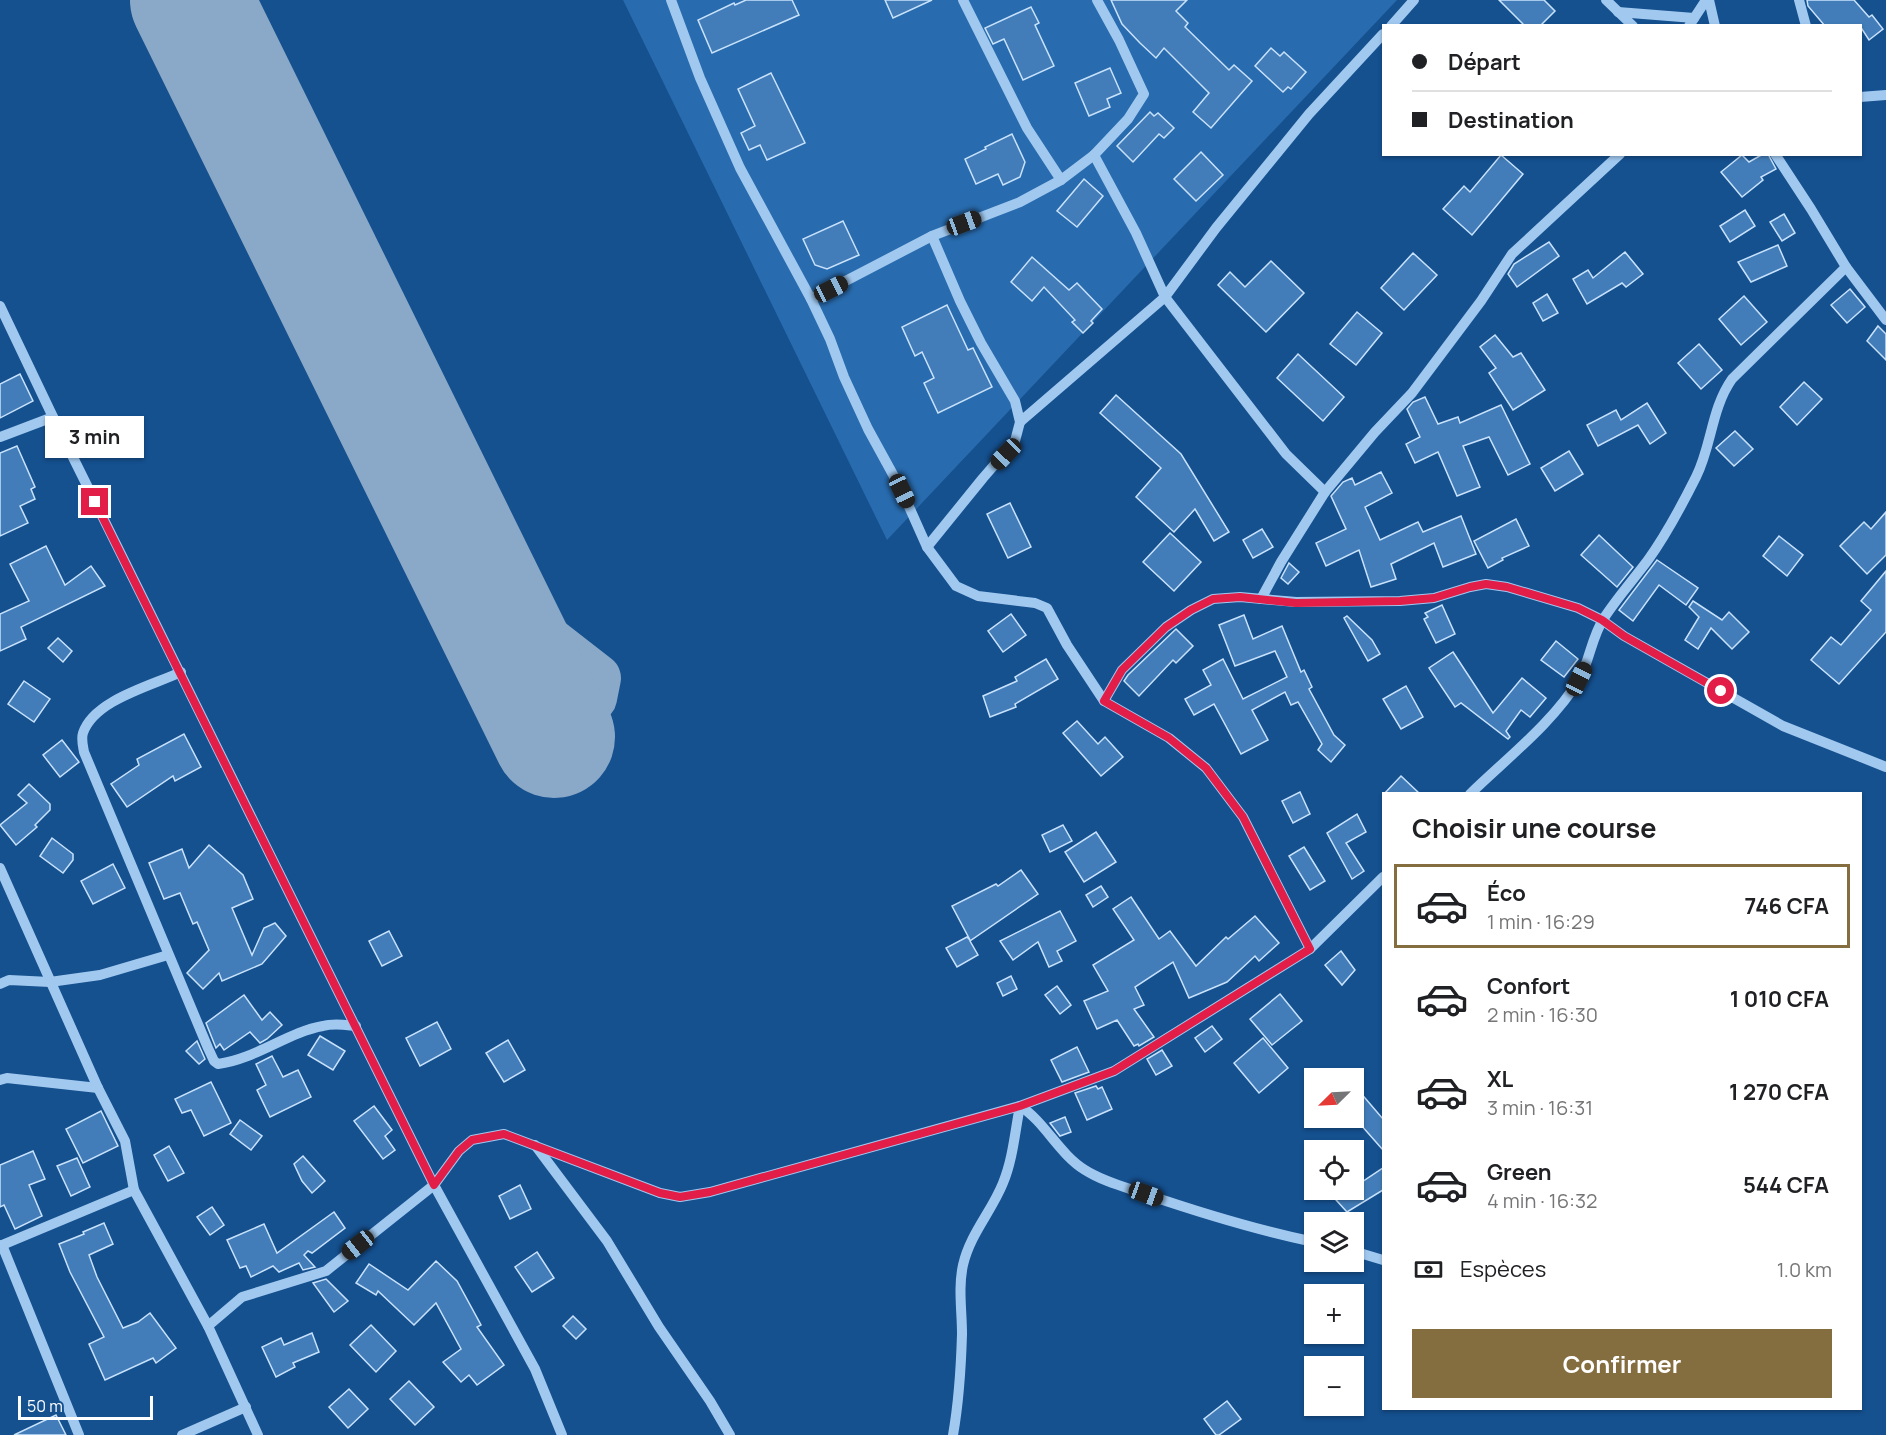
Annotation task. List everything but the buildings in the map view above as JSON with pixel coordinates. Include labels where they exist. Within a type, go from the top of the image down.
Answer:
[{"type":"street","points":[[671,0],[700,78],[740,168],[830,339],[844,377],[868,429],[902,491],[927,547],[956,586],[978,596],[1035,603],[1047,608],[1067,645],[1104,701],[1169,738],[1206,768],[1243,817],[1310,949]]},
{"type":"street","points":[[963,0],[1028,128],[1061,180]]},
{"type":"street","points":[[810,299],[932,236],[1020,202],[1061,180],[1094,155],[1128,119],[1144,94],[1097,0]]},
{"type":"street","points":[[1393,24],[1414,0]]},
{"type":"street","points":[[1606,0],[1631,24]]},
{"type":"street","points":[[1618,12],[1691,22],[1707,0]]},
{"type":"street","points":[[1707,0],[1714,24]]},
{"type":"street","points":[[1799,0],[1805,24]]},
{"type":"street","points":[[1020,422],[1165,297],[1216,228],[1309,114],[1382,35]]},
{"type":"street","points":[[1862,97],[1886,95]]},
{"type":"street","points":[[1094,155],[1137,233],[1165,297],[1286,454],[1325,492]]},
{"type":"street","points":[[1261,599],[1281,562],[1325,492],[1374,432],[1419,384],[1512,254],[1618,156]]},
{"type":"street","points":[[1776,156],[1846,267],[1886,320]]},
{"type":"street","points":[[927,547],[1015,441],[1020,422],[1015,400],[965,312],[932,236]]},
{"type":"street","points":[[1472,792],[1547,721],[1579,679],[1590,657],[1602,620],[1660,541],[1697,475],[1723,392],[1732,379],[1846,267]]},
{"type":"street","points":[[0,306],[434,1185],[535,1369],[562,1435]]},
{"type":"street","points":[[0,437],[53,417]]},
{"type":"street","points":[[1104,701],[1122,670],[1166,627],[1191,610],[1213,599],[1240,597],[1296,603],[1400,601],[1434,598],[1486,584],[1507,587],[1578,608],[1783,726],[1886,767]]},
{"type":"street","points":[[181,672],[112,702],[90,717],[82,735],[84,752],[214,1061],[218,1064],[258,1053],[323,1026],[356,1026]]},
{"type":"street","points":[[0,868],[124,1141],[134,1190],[207,1326],[258,1435]]},
{"type":"street","points":[[207,1326],[242,1297],[326,1271],[434,1185],[459,1151],[472,1140],[504,1134],[660,1193],[680,1197],[710,1192],[1020,1106],[1114,1071],[1310,949],[1382,879]]},
{"type":"street","points":[[0,984],[9,981],[50,982],[100,975],[168,956]]},
{"type":"street","points":[[0,1080],[7,1078],[98,1088]]},
{"type":"street","points":[[1020,1106],[1030,1112],[1056,1145],[1084,1170],[1114,1184],[1227,1221],[1304,1240]]},
{"type":"street","points":[[953,1435],[961,1373],[960,1299],[963,1266],[978,1228],[1003,1183],[1020,1106]]},
{"type":"street","points":[[535,1145],[607,1241],[659,1327],[710,1401],[730,1435]]},
{"type":"street","points":[[79,1435],[1,1246],[134,1190]]},
{"type":"street","points":[[1364,1254],[1382,1260]]},
{"type":"street","points":[[182,1435],[246,1407]]},
{"type":"shaded area","points":[[623,0],[1397,0],[887,540]]},
{"type":"taxiway","points":[[466,558],[516,615],[597,678],[593,698],[575,719],[549,727],[533,724],[515,713],[501,695],[499,674],[501,631]]},
{"type":"runway","points":[[191,0],[554,737]]},
{"type":"route","points":[[95,502],[434,1185],[459,1151],[472,1140],[504,1134],[660,1193],[680,1197],[710,1192],[1020,1106],[1114,1071],[1310,949],[1243,817],[1206,768],[1169,738],[1104,701],[1122,670],[1166,627],[1191,610],[1213,599],[1240,597],[1296,603],[1400,601],[1434,598],[1486,584],[1507,587],[1578,608],[1721,691]]}]
